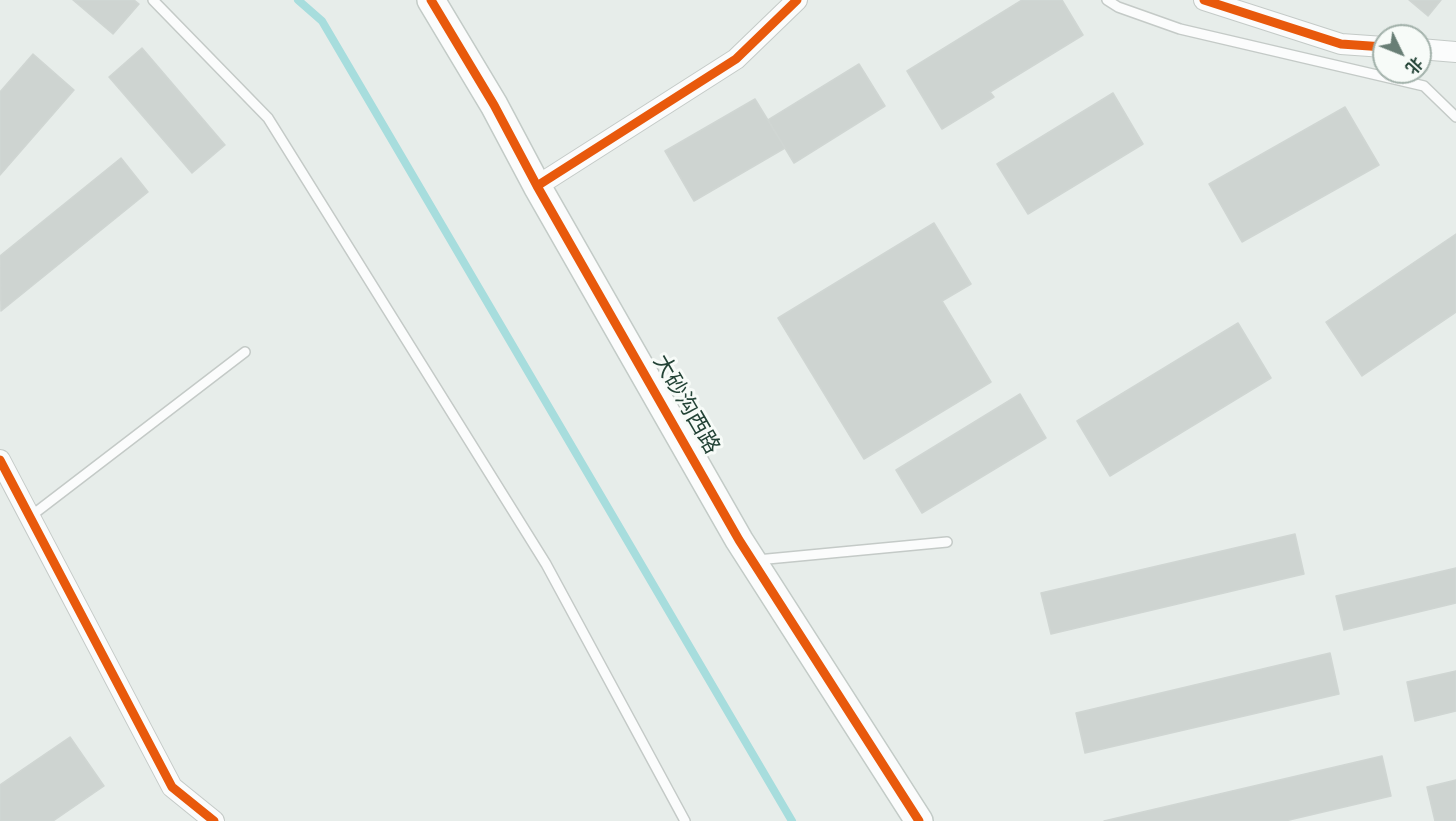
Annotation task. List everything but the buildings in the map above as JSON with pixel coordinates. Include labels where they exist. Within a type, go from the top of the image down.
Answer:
[{"type":"street","name":"大砂沟西路","points":[[431,0],[494,105],[537,186],[752,560],[919,821]]},
{"type":"street","points":[[537,186],[736,59],[797,0]]},
{"type":"street","points":[[1204,0],[1341,44],[1372,46]]},
{"type":"street","points":[[1432,50],[1456,52]]},
{"type":"street","points":[[0,460],[172,787],[214,821]]},
{"type":"lane","points":[[153,0],[268,118],[546,564],[685,821]]},
{"type":"lane","points":[[1107,0],[1118,8],[1180,29],[1424,86],[1456,117]]},
{"type":"lane","points":[[31,516],[245,352]]},
{"type":"lane","points":[[752,560],[947,542]]},
{"type":"waterway","points":[[298,0],[322,21],[792,821]]},
{"type":"cycle path","points":[[431,0],[494,105],[537,186],[739,540],[919,821]]},
{"type":"cycle path","points":[[537,186],[736,59],[797,0]]},
{"type":"cycle path","points":[[1204,0],[1341,44],[1372,46]]},
{"type":"cycle path","points":[[0,460],[172,787],[214,821]]}]
